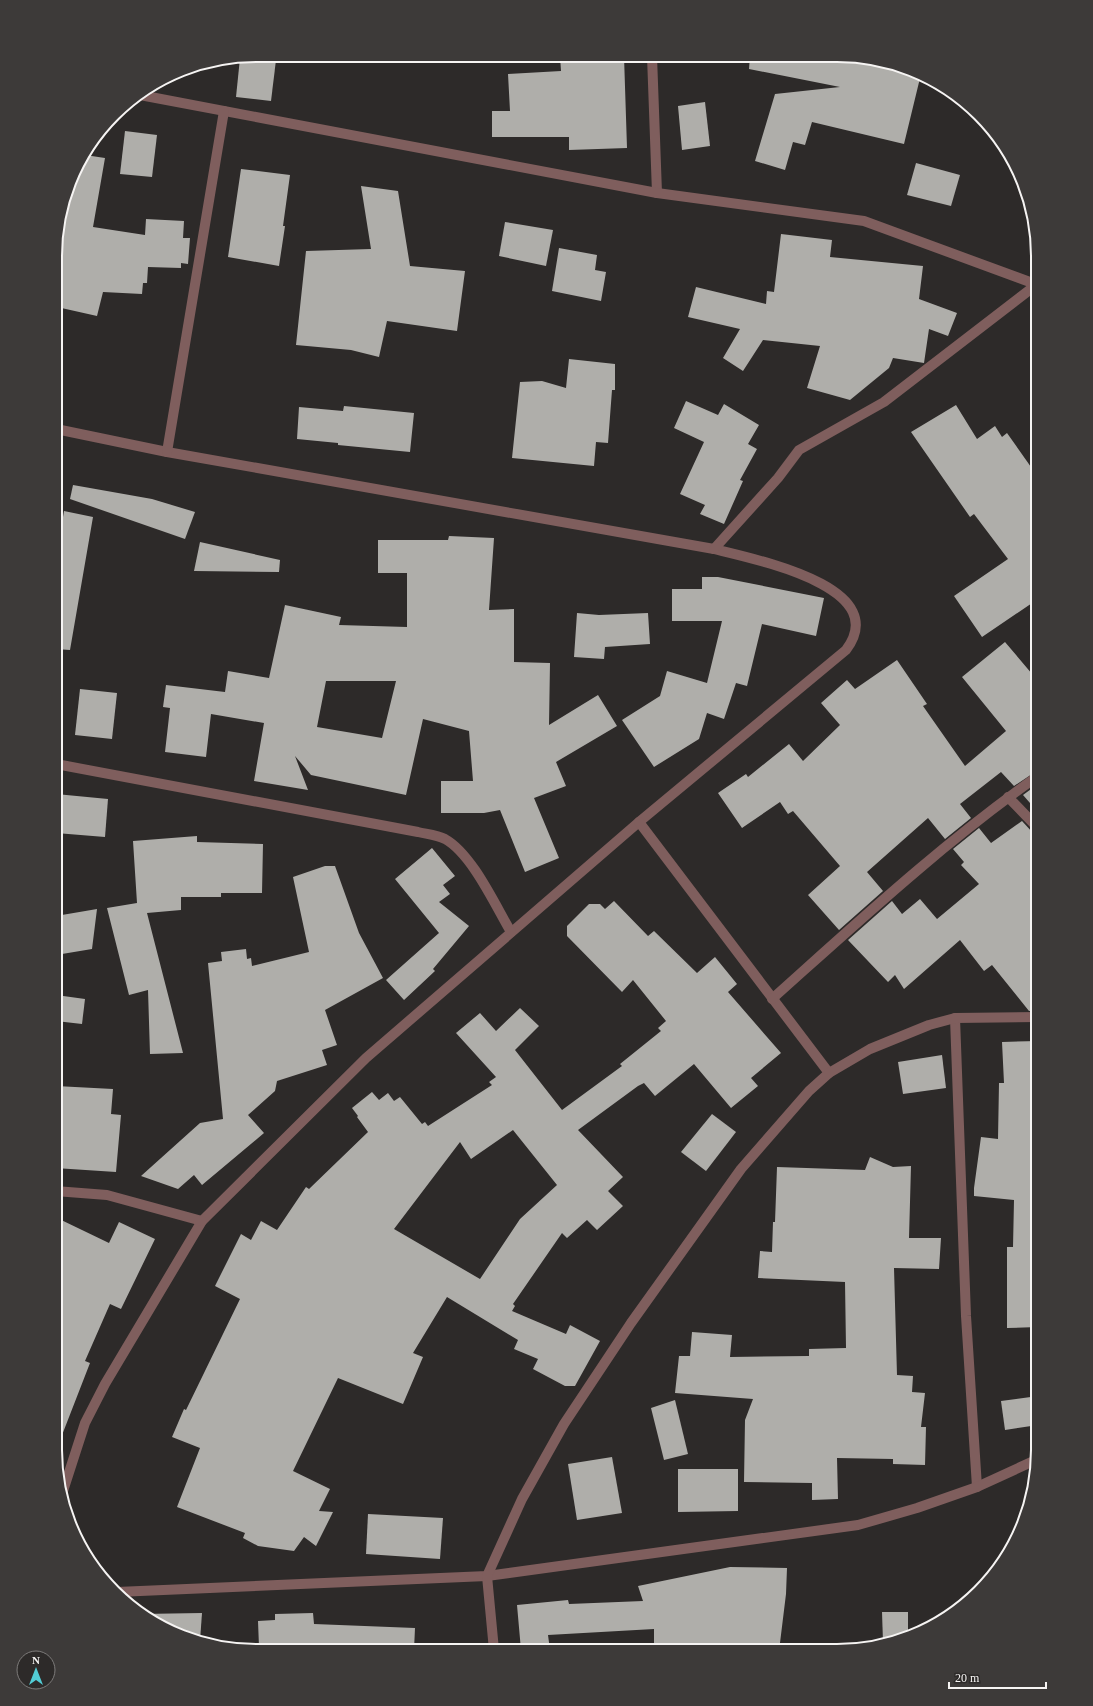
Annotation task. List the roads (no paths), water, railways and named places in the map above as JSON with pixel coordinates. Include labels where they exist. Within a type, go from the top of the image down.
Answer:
[{"type":"street","points":[[652,62],[657,193]]},
{"type":"street","points":[[146,96],[657,193],[864,221],[1031,283]]},
{"type":"street","points":[[167,452],[224,111]]},
{"type":"street","points":[[714,549],[778,478],[799,450],[884,402],[1031,290]]},
{"type":"street","points":[[62,430],[167,452],[714,549],[798,572],[825,584],[842,598],[854,614],[856,626],[854,639],[840,655],[639,822],[366,1058],[202,1221],[106,1384],[85,1423],[65,1484]]},
{"type":"street","points":[[62,765],[444,838],[459,849],[472,866],[511,932]]},
{"type":"street","points":[[772,999],[886,896],[1008,797],[1031,781]]},
{"type":"street","points":[[1008,797],[1031,821]]},
{"type":"street","points":[[639,822],[772,999],[829,1072]]},
{"type":"street","points":[[493,1644],[487,1576],[522,1499],[564,1424],[631,1322],[741,1169],[808,1091],[829,1072],[870,1049],[929,1025],[954,1018],[1031,1017]]},
{"type":"street","points":[[954,1018],[966,1316],[977,1487]]},
{"type":"street","points":[[62,1192],[107,1195],[202,1221]]},
{"type":"street","points":[[124,1592],[487,1576],[858,1525],[917,1508],[977,1487],[1031,1462]]}]
